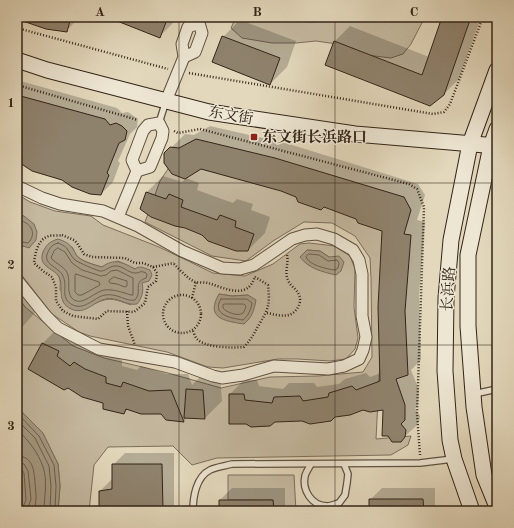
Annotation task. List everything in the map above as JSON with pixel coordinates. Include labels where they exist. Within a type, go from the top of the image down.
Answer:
[{"type":"main road","name":"东文街","points":[[17,60],[47,70],[209,112],[355,134],[494,146]]},
{"type":"main road","name":"长浜路","points":[[472,511],[454,459],[450,440],[445,372],[446,298],[451,240],[470,144],[497,70]]},
{"type":"main road","name":"长浜路","points":[[497,129],[468,255],[468,326],[473,394],[484,475],[497,508]]},
{"type":"street","points":[[166,101],[184,57],[182,44],[188,27],[201,20],[202,33],[195,52],[184,57]]},
{"type":"street","points":[[118,218],[137,171],[132,160],[143,131],[148,124],[159,123],[163,131],[162,138],[150,166],[137,171]]},
{"type":"street","points":[[17,186],[42,198],[60,204],[103,211],[138,226],[182,251],[222,268],[240,269],[254,265],[292,239],[305,234],[317,234],[334,239],[353,250],[359,260],[362,274],[362,316],[366,337],[359,359],[344,366],[328,369],[274,366],[243,375],[222,378],[175,362],[99,349],[58,328],[46,316],[17,280]]},
{"type":"lane","points":[[159,123],[166,101]]},
{"type":"lane","points":[[473,394],[497,389]]},
{"type":"lane","points":[[193,511],[194,493],[200,479],[210,470],[232,464],[420,463],[454,459]]},
{"type":"lane","points":[[311,464],[305,475],[305,487],[309,496],[316,504],[326,506],[339,503],[345,495],[348,474],[344,464]]},
{"type":"path","points":[[17,28],[178,72],[433,114],[444,112],[450,104],[483,17]]},
{"type":"path","points":[[17,85],[136,119],[159,123],[178,133],[200,129],[409,184],[417,189],[424,207],[417,414],[420,463]]},
{"type":"path","points":[[153,267],[157,273],[156,281],[148,287],[145,303],[134,312],[107,311],[98,319],[73,316],[63,311],[56,301],[56,287],[52,277],[34,263],[34,254],[40,243],[48,236],[62,235],[74,240],[78,243],[84,254],[92,257],[125,258],[135,264],[143,263],[153,267],[174,264]]},
{"type":"path","points":[[267,313],[289,316],[299,306],[299,294],[287,279],[288,256],[281,246]]},
{"type":"path","points":[[174,264],[182,251]]},
{"type":"path","points":[[174,264],[196,282],[206,282],[234,291],[244,290],[252,284],[255,277],[254,265]]},
{"type":"path","points":[[193,330],[198,340],[210,345],[229,348],[244,347],[254,337],[267,313],[269,299],[268,285],[255,277]]},
{"type":"path","points":[[192,298],[196,282]]},
{"type":"path","points":[[180,295],[192,298],[197,302],[202,314],[201,320],[193,330],[180,334],[169,329],[163,318],[163,311],[169,300],[180,295]]},
{"type":"path","points":[[127,311],[128,326],[134,338],[138,355]]},
{"type":"shaded area","points":[[236,17],[276,17],[304,22],[318,22],[330,17],[425,17],[411,44],[403,54],[391,58],[366,55],[344,45],[316,41],[272,43],[242,38],[231,28]]},
{"type":"shaded area","points":[[176,157],[387,221],[376,439],[411,436],[408,445],[391,455],[217,458],[192,465],[173,446],[108,447],[94,465],[89,511],[58,511],[60,486],[58,464],[42,433],[17,407],[17,295],[25,307],[73,346],[104,358],[168,373],[221,388],[270,377],[318,376],[363,372],[372,357],[370,258],[355,236],[332,223],[304,222],[273,241],[246,261],[212,256],[145,222],[160,181]]},
{"type":"shaded area","points":[[17,194],[30,202],[55,211],[91,216],[103,225],[159,247],[213,273],[245,276],[273,264],[300,244],[309,243],[335,246],[350,256],[355,269],[354,307],[358,338],[355,349],[346,359],[330,361],[278,359],[223,368],[208,367],[167,352],[90,336],[79,332],[52,314],[17,269],[17,244],[23,247],[24,216],[17,216]],"holes":[[[72,247],[79,258],[92,264],[102,267],[118,261],[135,269],[131,305],[110,299],[96,303],[60,290],[59,277],[54,271],[48,268],[44,262],[43,252]],[[307,250],[320,251],[329,257],[300,257]],[[219,294],[232,296],[248,295],[244,324]]]},
{"type":"shaded area","points":[[17,467],[22,489],[18,511]]},
{"type":"shaded area","points":[[228,475],[294,475],[296,511],[274,511],[273,500],[228,500]]},
{"type":"water","points":[[17,216],[24,216],[34,224],[37,232],[36,240],[29,248],[17,244]]},
{"type":"water","points":[[58,239],[70,245],[77,256],[86,262],[102,267],[106,264],[118,262],[135,269],[140,267],[150,270],[152,275],[149,281],[142,283],[142,294],[137,304],[129,304],[109,298],[80,311],[71,309],[67,306],[61,296],[61,283],[58,275],[42,261],[42,256],[46,246]]},
{"type":"water","points":[[307,250],[320,251],[329,257],[339,256],[344,262],[341,271],[336,275],[311,267],[300,257]]},
{"type":"water","points":[[219,294],[232,296],[248,295],[256,300],[252,314],[244,324],[224,320],[215,313],[215,302]]},
{"type":"water","points":[[17,407],[43,433],[58,464],[60,486],[58,511],[18,511],[22,489],[17,467]]},
{"type":"building","points":[[17,17],[71,17],[67,32],[46,29],[17,19]]},
{"type":"building","points":[[107,17],[168,17],[160,38]]},
{"type":"building","points":[[442,17],[471,17],[444,95],[430,106],[325,65],[334,41],[422,75]]},
{"type":"building","points":[[222,36],[280,58],[270,85],[212,62]]},
{"type":"building","points":[[17,95],[105,119],[110,125],[116,123],[127,131],[125,140],[119,143],[107,173],[109,175],[101,195],[90,194],[72,187],[62,180],[32,171],[17,161]]},
{"type":"building","points":[[196,139],[275,158],[404,197],[411,210],[404,234],[411,235],[405,311],[408,375],[396,379],[405,405],[405,420],[401,424],[406,430],[405,437],[401,442],[392,442],[388,436],[382,436],[383,410],[370,412],[363,410],[350,415],[335,417],[331,421],[310,424],[302,421],[275,422],[270,426],[251,427],[246,424],[229,424],[229,394],[244,394],[245,400],[272,403],[274,397],[300,396],[303,401],[328,397],[329,393],[352,386],[356,390],[380,381],[378,307],[382,231],[358,223],[356,219],[324,207],[321,210],[298,202],[296,197],[281,191],[201,169],[185,179],[172,174],[164,163],[164,153],[170,147],[179,148]]},
{"type":"building","points":[[146,192],[166,199],[169,194],[183,200],[181,207],[217,220],[220,215],[236,221],[235,227],[254,234],[248,251],[236,251],[208,241],[202,235],[185,228],[151,217],[140,209]]},
{"type":"building","points":[[42,343],[59,351],[57,356],[70,366],[74,362],[85,369],[106,377],[106,383],[121,387],[123,382],[149,391],[171,390],[184,422],[166,420],[161,414],[141,414],[126,409],[124,414],[103,409],[103,403],[82,397],[68,388],[64,390],[28,369]]},
{"type":"building","points":[[186,389],[203,390],[205,419],[184,418]]},
{"type":"building","points":[[112,464],[162,464],[163,511],[99,511],[99,491],[112,489]]},
{"type":"building","points":[[369,499],[423,499],[424,511],[369,511]]},
{"type":"building","points":[[219,500],[273,500],[274,511],[219,511]]},
{"type":"place","name":"东文街长浜路口","points":[[254,137]]}]
